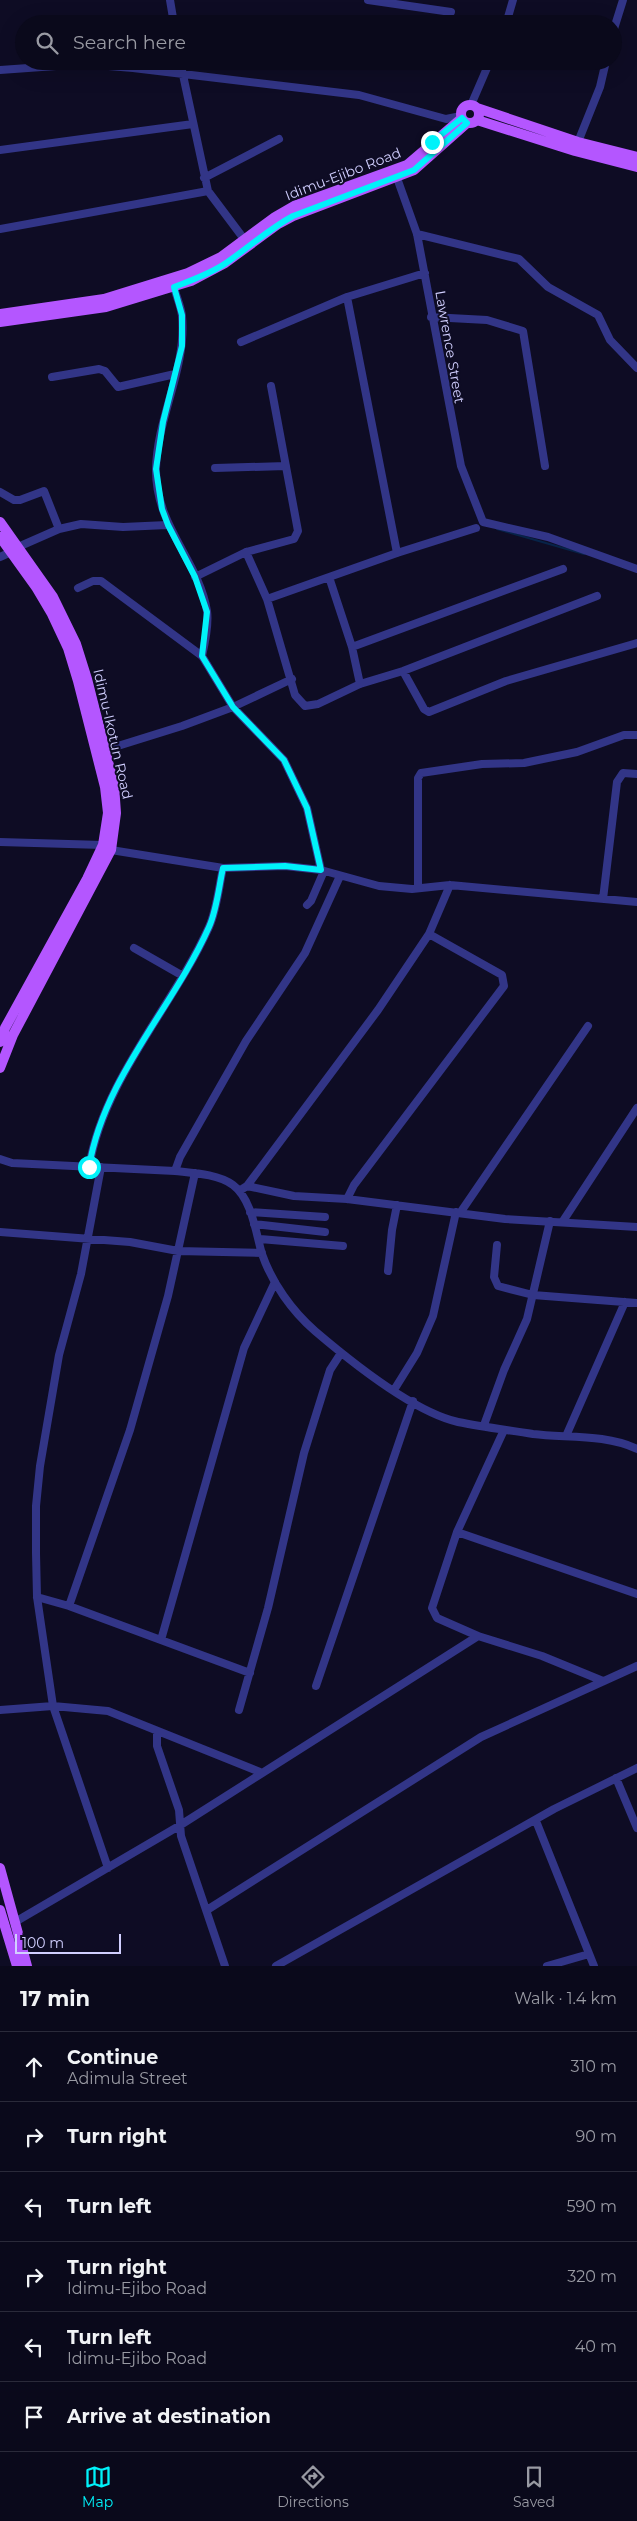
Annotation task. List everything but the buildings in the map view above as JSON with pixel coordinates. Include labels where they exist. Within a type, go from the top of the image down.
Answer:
[{"type":"main road","points":[[467,119],[479,114],[474,106]]},
{"type":"main road","points":[[467,119],[463,108],[474,106],[578,142],[637,158]]},
{"type":"main road","points":[[467,119],[637,167]]},
{"type":"main road","name":"Idimu-Ejibo Road","points":[[0,322],[106,307],[146,293],[174,287],[209,273],[225,264],[278,224],[293,216],[314,206],[397,178],[414,170],[467,119]]},
{"type":"main road","name":"Idimu-Ejibo Road","points":[[0,314],[104,299],[144,285],[172,279],[206,266],[274,217],[294,206],[407,165],[467,119]]},
{"type":"main road","name":"Idimu-Ikotun Road","points":[[0,522],[14,550],[52,614],[68,648],[105,787],[108,812],[107,847],[3,1027],[0,1042]]},
{"type":"main road","name":"Idimu-Ikotun Road","points":[[0,537],[14,550],[53,597],[76,644],[114,785],[116,813],[107,847],[12,1035],[0,1068]]},
{"type":"main road","points":[[0,1868],[27,1966]]},
{"type":"main road","points":[[0,1910],[17,1966]]},
{"type":"street","points":[[170,0],[172,15]]},
{"type":"street","points":[[368,0],[408,3],[451,12]]},
{"type":"street","points":[[509,15],[513,0]]},
{"type":"street","points":[[618,15],[623,0]]},
{"type":"street","points":[[0,70],[15,69]]},
{"type":"street","points":[[137,70],[359,95],[446,119],[467,119]]},
{"type":"street","points":[[181,70],[208,191],[244,239]]},
{"type":"street","points":[[474,106],[487,70]]},
{"type":"street","points":[[578,142],[600,87],[604,70]]},
{"type":"street","points":[[0,150],[193,124]]},
{"type":"street","points":[[204,178],[279,139]]},
{"type":"street","name":"Lawrence Street","points":[[397,178],[417,234],[431,317],[461,466],[486,524],[548,536],[637,569]]},
{"type":"street","points":[[0,229],[208,191]]},
{"type":"street","points":[[417,234],[519,259],[548,287],[598,315],[610,340],[637,368]]},
{"type":"street","points":[[241,342],[347,297],[425,273]]},
{"type":"street","points":[[174,287],[182,315],[182,346],[163,422],[156,469],[168,525],[195,577],[207,612],[202,656]]},
{"type":"street","points":[[347,297],[397,553]]},
{"type":"street","points":[[431,317],[487,320],[523,331],[545,466]]},
{"type":"street","points":[[52,377],[99,369],[105,371],[118,388],[175,374]]},
{"type":"street","points":[[195,577],[246,552],[294,539],[297,535],[298,531],[271,386]]},
{"type":"street","points":[[215,468],[286,466]]},
{"type":"street","points":[[0,492],[14,500],[20,500],[44,491],[59,529]]},
{"type":"street","points":[[0,557],[59,529],[81,524],[123,527],[168,525]]},
{"type":"street","points":[[267,599],[397,553],[476,528]]},
{"type":"street","points":[[246,552],[267,599],[292,679],[295,695],[305,706],[318,704],[360,684],[403,671],[597,596]]},
{"type":"street","points":[[352,647],[563,569]]},
{"type":"street","points":[[329,577],[352,647],[360,684]]},
{"type":"street","points":[[78,588],[93,581],[101,581],[202,656],[233,707],[284,760],[307,808],[323,870],[311,901],[307,905]]},
{"type":"street","points":[[403,671],[424,709],[429,712],[506,681],[637,644]]},
{"type":"street","points":[[105,750],[182,726],[233,707],[292,679]]},
{"type":"street","points":[[418,888],[418,778],[420,773],[482,764],[524,763],[577,752],[624,735],[637,735]]},
{"type":"street","points":[[602,899],[617,782],[619,776],[623,774],[637,774]]},
{"type":"street","points":[[0,842],[107,847],[223,868],[285,866],[323,870],[378,886],[418,888],[450,885],[637,902]]},
{"type":"street","points":[[89,1167],[93,1144],[103,1118],[128,1068],[183,976],[210,925],[223,868]]},
{"type":"street","points":[[175,1171],[180,1157],[246,1041],[305,953],[340,876]]},
{"type":"street","points":[[238,1190],[247,1186],[378,1010],[429,934],[450,885]]},
{"type":"street","points":[[347,1199],[354,1185],[418,1097],[504,986],[502,975],[429,934]]},
{"type":"street","points":[[134,948],[183,976]]},
{"type":"street","points":[[394,1390],[417,1353],[433,1316],[458,1213],[588,1026]]},
{"type":"street","points":[[563,1221],[637,1108]]},
{"type":"street","points":[[0,1159],[12,1163],[195,1173],[229,1182],[238,1190],[250,1212],[260,1239],[262,1253],[275,1282],[304,1321],[340,1353],[394,1390],[458,1422],[504,1430],[566,1436],[636,1448]]},
{"type":"street","points":[[0,1166],[12,1163]]},
{"type":"street","points":[[101,1167],[77,1293],[59,1355],[40,1466],[35,1513],[36,1597],[53,1706],[108,1868]]},
{"type":"street","points":[[69,1606],[130,1430],[168,1296],[195,1173]]},
{"type":"street","points":[[247,1186],[294,1196],[347,1199],[458,1213],[637,1227]]},
{"type":"street","points":[[388,1271],[392,1230],[397,1205]]},
{"type":"street","points":[[250,1212],[325,1217]]},
{"type":"street","points":[[484,1425],[504,1370],[526,1319],[550,1221]]},
{"type":"street","points":[[254,1224],[324,1232]]},
{"type":"street","points":[[0,1232],[130,1242],[178,1251],[262,1253]]},
{"type":"street","points":[[260,1239],[343,1246]]},
{"type":"street","points":[[497,1245],[494,1277],[498,1286],[533,1295],[625,1302],[637,1301]]},
{"type":"street","points":[[161,1640],[244,1348],[275,1282]]},
{"type":"street","points":[[566,1436],[625,1302]]},
{"type":"street","points":[[239,1710],[268,1608],[304,1454],[330,1370],[340,1353]]},
{"type":"street","points":[[316,1686],[413,1401]]},
{"type":"street","points":[[504,1430],[457,1532],[432,1608],[437,1618],[478,1636],[542,1656],[604,1681]]},
{"type":"street","points":[[457,1532],[637,1594]]},
{"type":"street","points":[[36,1597],[69,1606],[250,1673]]},
{"type":"street","points":[[15,1922],[179,1826],[260,1772],[478,1636]]},
{"type":"street","points":[[207,1910],[481,1737],[637,1666]]},
{"type":"street","points":[[0,1710],[53,1706],[108,1711],[260,1772]]},
{"type":"street","points":[[158,1732],[158,1746],[179,1810],[179,1826],[225,1966]]},
{"type":"street","points":[[276,1966],[580,1795],[637,1768]]},
{"type":"street","points":[[616,1778],[637,1828]]},
{"type":"street","points":[[536,1821],[594,1966]]},
{"type":"street","points":[[547,1966],[589,1954]]},
{"type":"waterway","points":[[497,529],[584,554]]},
{"type":"route","points":[[89,1167],[93,1144],[103,1118],[128,1068],[183,976],[210,925],[223,868],[285,866],[321,870],[307,808],[284,760],[233,707],[202,656],[207,612],[195,577],[168,525],[162,509],[156,469],[163,422],[182,346],[182,315],[174,287],[209,273],[225,264],[278,224],[293,216],[314,206],[397,178],[414,170],[467,123],[462,118],[432,142]]}]
